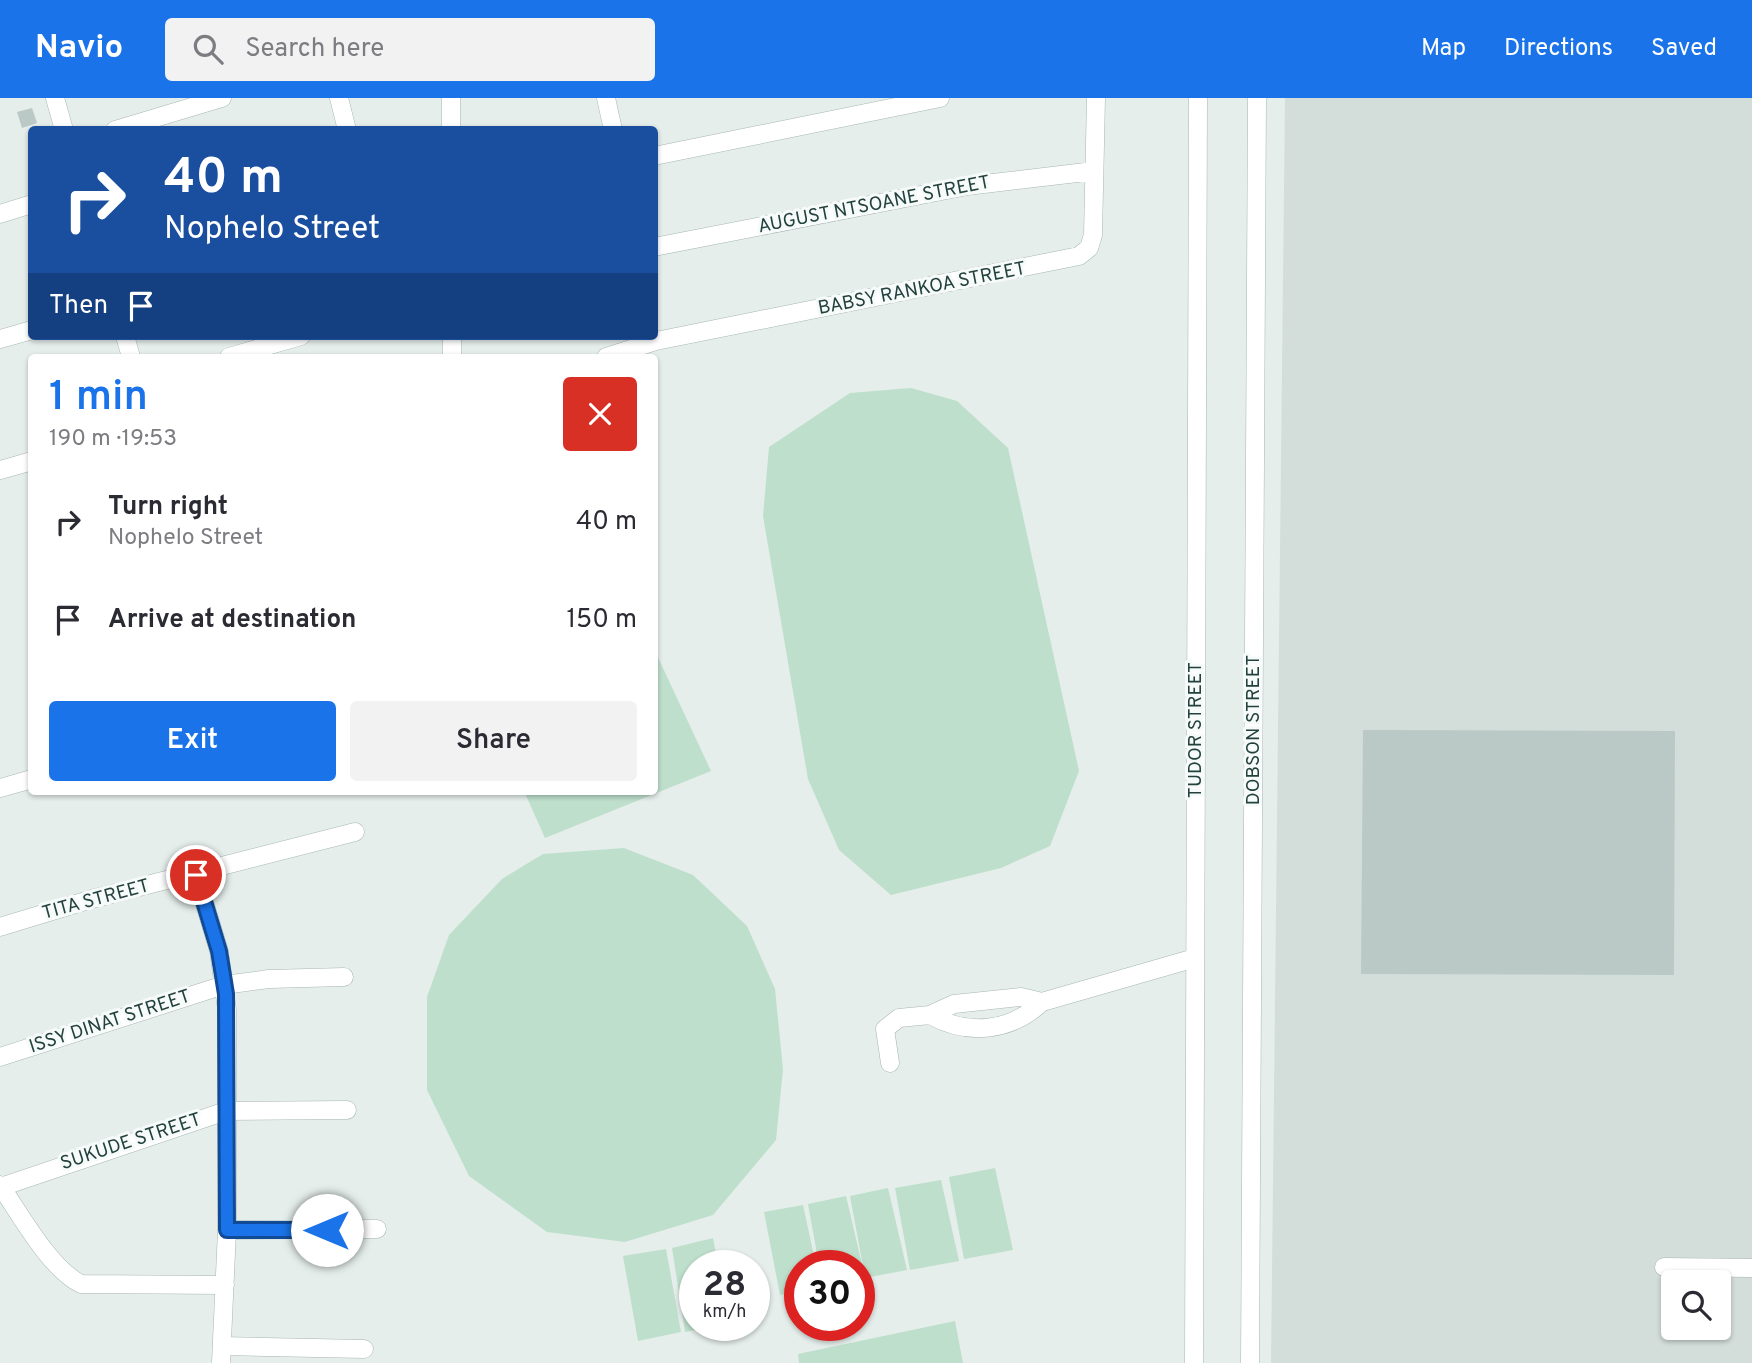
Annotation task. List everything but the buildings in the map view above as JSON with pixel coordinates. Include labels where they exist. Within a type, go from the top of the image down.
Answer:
[{"type":"street","points":[[55,98],[63,126]]},
{"type":"street","points":[[128,126],[222,98]]},
{"type":"street","points":[[339,98],[346,126]]},
{"type":"street","points":[[450,126],[451,98]]},
{"type":"street","points":[[606,98],[612,126]]},
{"type":"street","points":[[658,155],[940,98]]},
{"type":"street","name":"BABSY RANKOA STREET","points":[[658,335],[1079,256],[1089,247],[1093,235],[1096,98]]},
{"type":"street","name":"TUDOR STREET","points":[[1194,1363],[1198,98]]},
{"type":"street","name":"DOBSON STREET","points":[[1250,1363],[1257,98]]},
{"type":"street","name":"AUGUST NTSOANE STREET","points":[[658,246],[994,182],[1094,171]]},
{"type":"street","points":[[0,214],[28,205]]},
{"type":"street","points":[[0,340],[28,331]]},
{"type":"street","points":[[239,354],[287,340]]},
{"type":"street","name":"BABSY RANKOA STREET","points":[[613,354],[646,340]]},
{"type":"street","points":[[0,470],[28,462]]},
{"type":"street","points":[[0,787],[28,780]]},
{"type":"street","name":"TITA STREET","points":[[0,927],[92,899],[196,875],[355,832]]},
{"type":"street","points":[[196,875],[219,951],[225,985],[227,1230],[222,1354],[364,1349]]},
{"type":"street","points":[[930,1015],[946,1024],[970,1029],[1012,1023],[1024,1018],[1042,1002],[1195,958]]},
{"type":"street","name":"ISSY DINAT STREET","points":[[0,1057],[225,985],[269,979],[344,977]]},
{"type":"street","points":[[890,1063],[885,1029],[899,1018],[930,1015],[954,1004],[1021,997],[1042,1002]]},
{"type":"street","name":"SUKUDE STREET","points":[[1,1186],[226,1111],[347,1110]]},
{"type":"street","points":[[1,1186],[55,1263],[71,1279],[81,1284],[225,1285]]},
{"type":"street","points":[[227,1230],[377,1229]]},
{"type":"street","points":[[1664,1267],[1752,1268]]},
{"type":"shaded area","points":[[1285,98],[1752,98],[1752,1363],[1271,1363]]},
{"type":"green space","points":[[911,388],[957,401],[1008,448],[1079,771],[1050,846],[1001,868],[891,895],[839,850],[808,779],[763,516],[769,447],[850,393]]},
{"type":"green space","points":[[658,657],[711,771],[658,792]]},
{"type":"green space","points":[[526,795],[652,795],[545,838]]},
{"type":"green space","points":[[624,848],[693,875],[747,926],[775,989],[783,1069],[776,1140],[713,1215],[625,1242],[547,1232],[469,1176],[427,1090],[427,997],[449,935],[502,879],[543,854]]},
{"type":"green space","points":[[995,1168],[1013,1250],[964,1259],[949,1177]]},
{"type":"green space","points":[[941,1180],[959,1261],[910,1270],[895,1188]]},
{"type":"green space","points":[[888,1188],[907,1270],[875,1276],[875,1250],[860,1250],[850,1196]]},
{"type":"green space","points":[[846,1196],[859,1250],[816,1250],[808,1204]]},
{"type":"green space","points":[[803,1205],[813,1250],[784,1250],[784,1294],[780,1295],[764,1212]]},
{"type":"green space","points":[[713,1238],[715,1250],[679,1250],[679,1293],[672,1248]]},
{"type":"green space","points":[[666,1249],[679,1332],[638,1341],[623,1256]]},
{"type":"green space","points":[[955,1321],[963,1363],[799,1363],[798,1354],[860,1341],[875,1341],[875,1338]]},
{"type":"route","points":[[196,875],[219,951],[226,994],[227,1230],[327,1230]]}]
